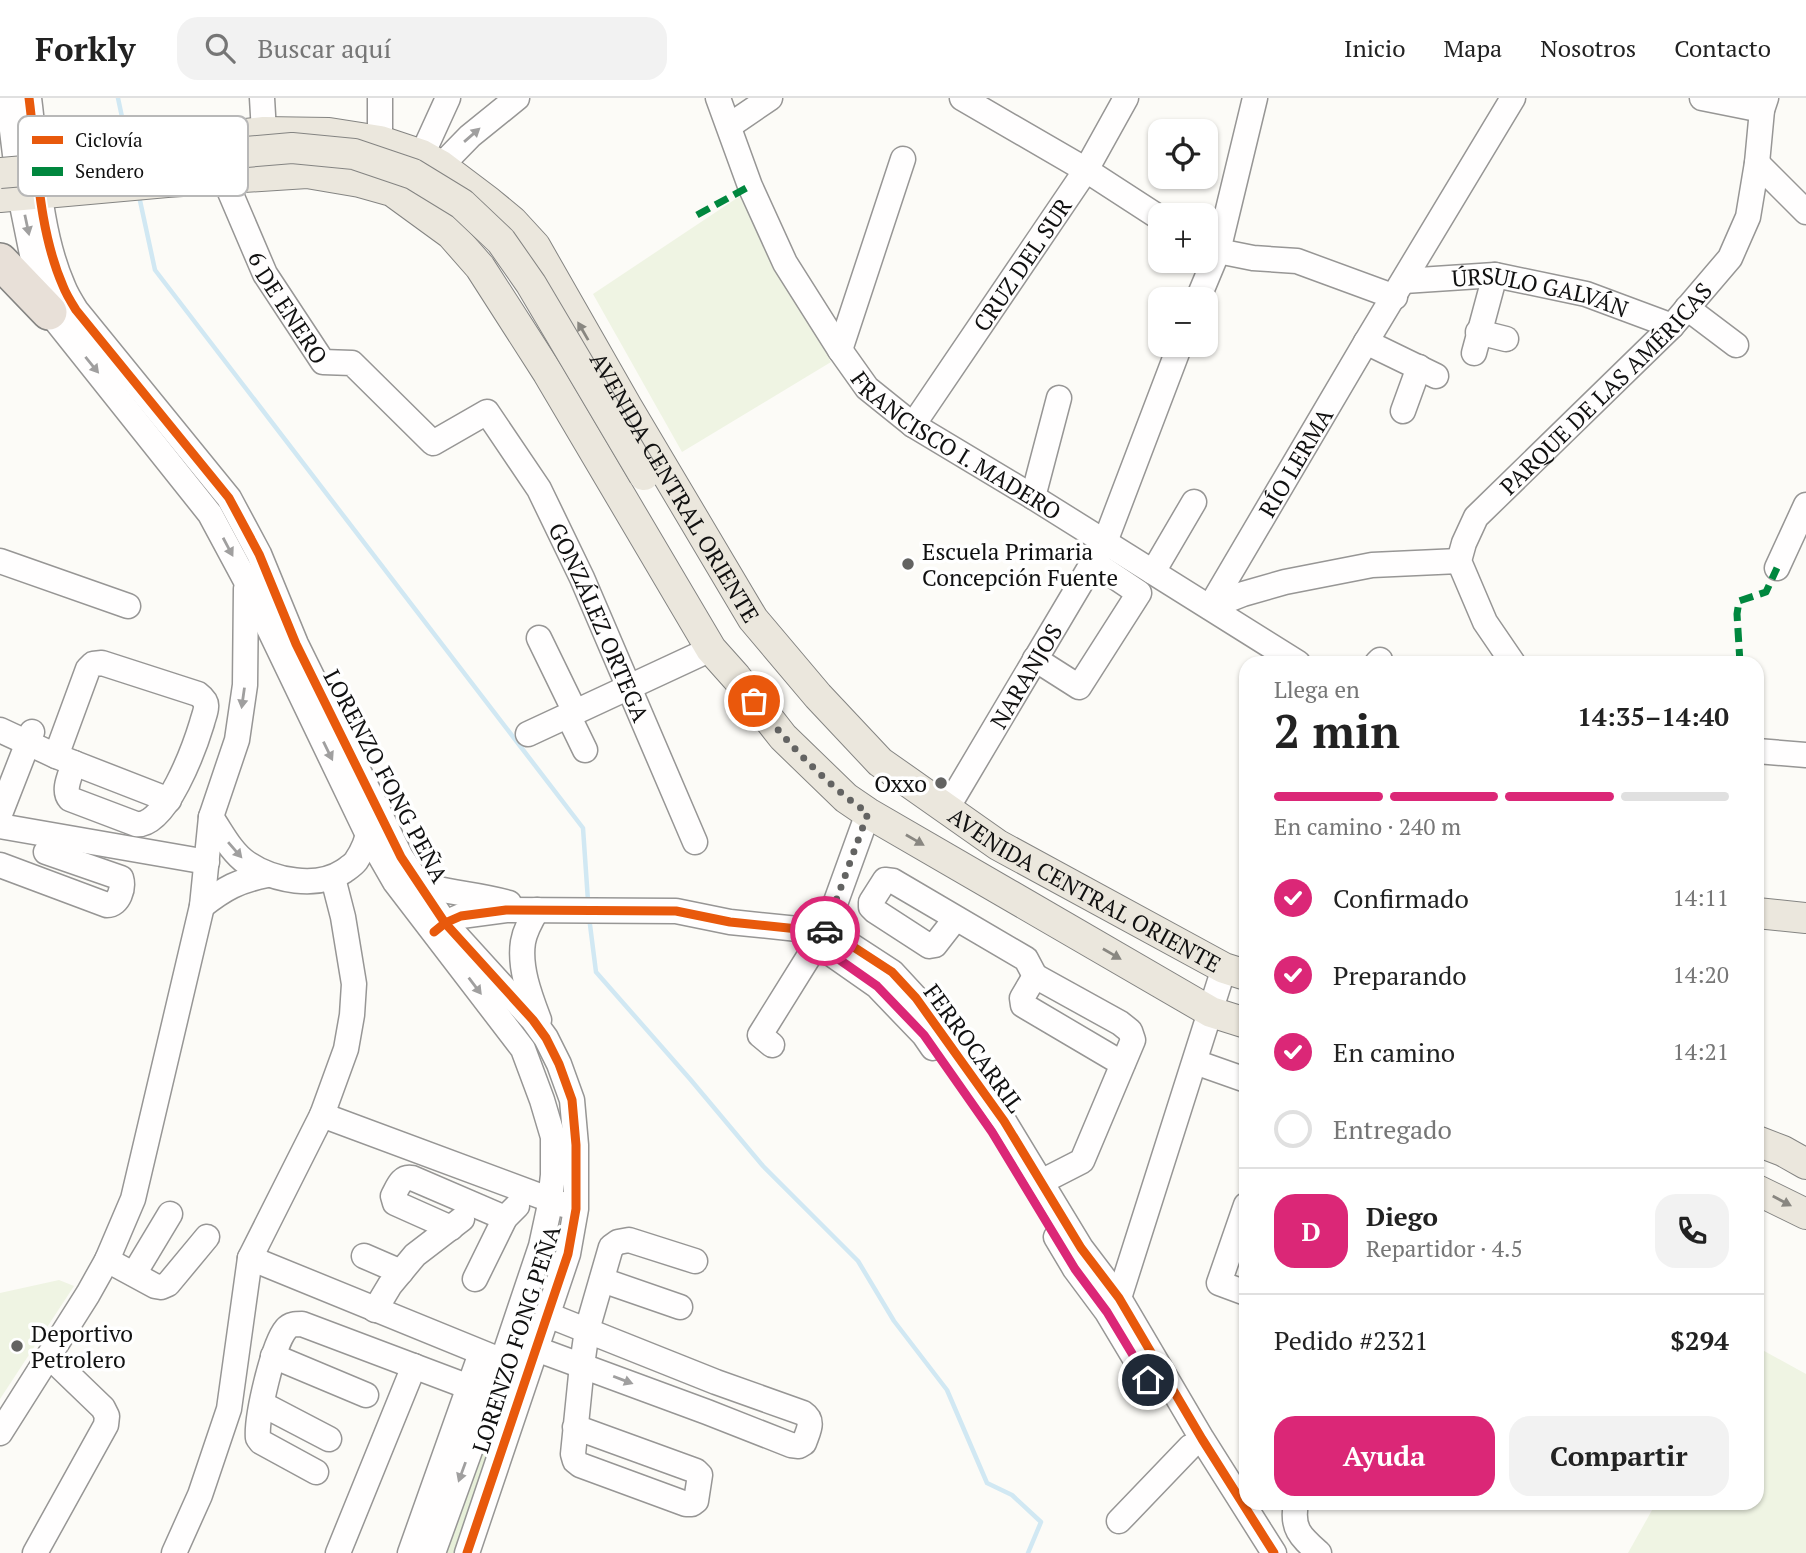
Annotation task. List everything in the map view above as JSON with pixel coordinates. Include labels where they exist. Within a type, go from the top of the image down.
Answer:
[{"type":"highway","points":[[0,261],[49,312]]},
{"type":"main road","name":"AVENIDA CENTRAL ORIENTE","points":[[248,134],[329,134],[380,141],[431,160],[512,221],[535,246],[753,619],[818,696],[880,762],[998,845],[1235,972]]},
{"type":"main road","points":[[248,150],[292,148],[354,154],[413,174],[461,204],[501,241],[531,284],[636,479],[736,677]]},
{"type":"main road","points":[[248,168],[280,164],[331,165],[381,177],[433,202],[477,239],[513,282],[636,479],[751,641],[822,726],[845,744],[880,762]]},
{"type":"main road","name":"AVENIDA CENTRAL ORIENTE","points":[[248,177],[307,173],[360,182],[399,196],[451,234],[480,267],[548,373],[710,649],[736,677],[783,737],[846,798],[868,813],[1211,1012],[1239,1021]]},
{"type":"main road","points":[[1764,913],[1805,916]]},
{"type":"main road","points":[[1764,1144],[1806,1164]]},
{"type":"main road","points":[[1764,1193],[1806,1214]]},
{"type":"street","points":[[262,98],[264,132]]},
{"type":"street","points":[[380,98],[380,141]]},
{"type":"street","points":[[431,160],[448,98]]},
{"type":"street","points":[[399,196],[431,160],[470,136],[517,98]]},
{"type":"street","name":"FRANCISCO I. MADERO","points":[[718,98],[750,186],[785,263],[867,388],[913,425],[1033,497],[1099,552],[1153,572],[1287,656]]},
{"type":"street","points":[[729,126],[770,98]]},
{"type":"street","points":[[962,98],[1086,170],[1148,210]]},
{"type":"street","name":"CRUZ DEL SUR","points":[[913,425],[1086,170],[1126,98]]},
{"type":"street","points":[[1218,227],[1255,98]]},
{"type":"street","name":"RÍO LERMA","points":[[1210,607],[1513,98]]},
{"type":"street","points":[[1702,98],[1764,104]]},
{"type":"street","name":"LORENZO FONG PEÑA","points":[[11,99],[15,193],[49,312],[211,514],[246,581],[288,649],[375,805],[440,928],[523,1049],[553,1137],[553,1175],[540,1197],[541,1246],[498,1352],[433,1553]]},
{"type":"street","name":"PARQUE DE LAS AMÉRICAS","points":[[1460,561],[1464,543],[1476,517],[1679,317],[1730,258],[1748,217],[1764,104]]},
{"type":"street","name":"FRANCISCO I. MADERO","points":[[840,350],[903,159]]},
{"type":"street","points":[[1757,163],[1806,212]]},
{"type":"street","name":"LORENZO FONG PEÑA","points":[[15,193],[49,245],[63,287],[76,310],[229,498],[259,554],[288,649],[368,835],[395,882],[533,1020],[559,1064],[572,1100],[576,1145],[576,1209],[568,1254],[467,1553]]},
{"type":"street","name":"6 DE ENERO","points":[[232,196],[265,274],[323,362],[352,363],[433,443],[487,412]]},
{"type":"street","name":"ÚRSULO GALVÁN","points":[[1218,249],[1253,258],[1297,261],[1399,289],[1495,275],[1586,293],[1679,317],[1736,345]]},
{"type":"street","points":[[1495,275],[1476,343],[1506,339]]},
{"type":"street","points":[[1366,342],[1427,372],[1403,411]]},
{"type":"street","name":"NARANJOS","points":[[946,810],[1099,552],[1175,357]]},
{"type":"street","points":[[1033,497],[1059,398]]},
{"type":"street","name":"GONZÁLEZ ORTEGA","points":[[487,412],[539,489],[582,578],[695,842]]},
{"type":"street","points":[[211,514],[229,498]]},
{"type":"street","points":[[1153,572],[1194,502]]},
{"type":"street","points":[[1777,568],[1806,505]]},
{"type":"street","points":[[1035,659],[1079,687],[1139,593],[1099,552]]},
{"type":"street","points":[[0,561],[128,606]]},
{"type":"street","points":[[1210,607],[1285,582],[1372,565],[1460,561],[1485,622],[1508,656]]},
{"type":"street","points":[[0,1433],[88,1294],[107,1260],[134,1199],[202,906],[211,817],[237,740],[245,685],[246,581]]},
{"type":"street","points":[[539,638],[585,750]]},
{"type":"street","points":[[246,662],[288,649]]},
{"type":"street","points":[[528,734],[710,649]]},
{"type":"street","points":[[102,663],[204,698],[207,706],[186,767],[169,800],[148,822],[142,824],[70,799],[66,796],[65,760],[88,669],[93,664],[102,663]]},
{"type":"street","points":[[0,730],[29,738],[65,760],[169,800]]},
{"type":"street","points":[[0,814],[6,780],[29,738]]},
{"type":"street","points":[[1764,752],[1806,755]]},
{"type":"street","points":[[202,906],[223,890],[244,880],[267,875],[302,881],[333,878],[355,863],[368,835],[375,805]]},
{"type":"street","points":[[772,1045],[760,1035],[814,934],[868,813]]},
{"type":"street","points":[[211,817],[232,848],[246,862],[267,875]]},
{"type":"street","points":[[0,826],[51,844],[121,878],[123,885],[117,902],[107,905],[0,865]]},
{"type":"street","points":[[51,844],[207,862]]},
{"type":"street","points":[[31,877],[51,844]]},
{"type":"street","points":[[174,1553],[200,1495],[229,1409],[250,1258],[322,1115],[346,1049],[354,984],[343,917],[333,878]]},
{"type":"street","name":"FERROCARRIL","points":[[417,884],[546,910]]},
{"type":"street","name":"FERROCARRIL","points":[[440,928],[461,916],[506,910],[676,911],[814,934],[892,972],[916,998],[1004,1121],[1081,1248],[1190,1447],[1255,1553]]},
{"type":"street","points":[[546,910],[529,924],[523,942],[523,960],[526,983],[546,1038]]},
{"type":"street","points":[[956,918],[1026,959],[1035,976],[1120,1023],[1130,1031],[1133,1040],[1082,1161],[1041,1182]]},
{"type":"street","name":"FERROCARRIL","points":[[814,934],[877,986],[924,1035],[992,1132],[1075,1269],[1113,1305],[1239,1497]]},
{"type":"street","points":[[1113,1305],[1211,1012],[1235,972]]},
{"type":"street","points":[[1035,976],[1021,998],[1023,1005],[1123,1064]]},
{"type":"street","points":[[1195,1062],[1239,1078]]},
{"type":"street","points":[[322,1115],[576,1209]]},
{"type":"street","points":[[451,1228],[395,1203],[393,1196],[402,1179],[412,1178],[505,1218]]},
{"type":"street","points":[[475,1279],[505,1218],[540,1197]]},
{"type":"street","points":[[375,1310],[390,1285],[415,1255],[480,1206]]},
{"type":"street","points":[[134,1274],[170,1214]]},
{"type":"street","points":[[1239,1225],[1219,1283],[1239,1290]]},
{"type":"street","points":[[107,1260],[161,1287],[168,1284],[207,1237]]},
{"type":"street","points":[[575,1427],[696,1471],[700,1480],[696,1501],[686,1504],[580,1465],[573,1454],[575,1427],[582,1365],[587,1330],[611,1247],[618,1242],[629,1240],[695,1261]]},
{"type":"street","points":[[364,1256],[401,1272]]},
{"type":"street","points":[[250,1258],[375,1310],[498,1352],[582,1365],[791,1445],[799,1446],[804,1443],[811,1424],[808,1416],[803,1413],[716,1382],[548,1315]]},
{"type":"street","points":[[602,1280],[680,1307]]},
{"type":"street","points":[[316,1472],[258,1438],[262,1404],[273,1356],[286,1328],[293,1324],[302,1324],[469,1387]]},
{"type":"street","points":[[410,1553],[469,1387],[498,1352]]},
{"type":"street","points":[[35,1553],[106,1425],[107,1416],[103,1408],[49,1356]]},
{"type":"street","points":[[273,1356],[366,1395]]},
{"type":"street","points":[[338,1553],[414,1366]]},
{"type":"street","points":[[707,1412],[716,1382]]},
{"type":"street","points":[[262,1404],[329,1438]]},
{"type":"street","points":[[1119,1521],[1190,1447]]},
{"type":"street","name":"FERROCARRIL","points":[[1247,1510],[1275,1553]]},
{"type":"street","points":[[1295,1510],[1294,1520],[1299,1536],[1319,1553]]},
{"type":"green space","points":[[740,196],[831,362],[682,452],[593,294]]},
{"type":"green space","name":"Deportivo Petrolero","points":[[59,1280],[74,1286],[0,1399],[0,1293]]},
{"type":"green space","points":[[1764,1351],[1806,1374],[1806,1553],[1628,1553],[1652,1510],[1764,1510]]},
{"type":"green space","points":[[507,1382],[510,1391],[455,1553],[443,1553]]},
{"type":"waterway","points":[[118,98],[122,116]]},
{"type":"waterway","points":[[139,196],[155,270],[583,828],[588,901]]},
{"type":"waterway","points":[[589,917],[596,972],[763,1166],[858,1261],[894,1321],[947,1390],[987,1483],[1012,1495],[1041,1522],[1028,1553]]},
{"type":"marked path","points":[[697,215],[750,186]]},
{"type":"marked path","points":[[1740,656],[1737,614],[1739,601],[1766,592],[1777,568]]},
{"type":"cycle path","points":[[29,98],[31,116]]},
{"type":"cycle path","points":[[40,196],[48,241],[67,295],[76,310],[229,498],[259,554],[296,644],[401,857],[445,923],[533,1020],[546,1038],[572,1100],[576,1145],[576,1209],[568,1254],[467,1553]]},
{"type":"cycle path","points":[[434,932],[445,923],[461,916],[506,910],[676,911],[730,922],[826,929],[892,972],[916,998],[1004,1121],[1081,1248],[1119,1298],[1239,1498]]},
{"type":"cycle path","points":[[1247,1510],[1274,1553]]},
{"type":"way so far","points":[[754,701],[783,737],[846,798],[868,813],[825,931]]},
{"type":"place","name":"Escuela Primaria Concepción Fuente","points":[[908,564]]},
{"type":"place","name":"Oxxo","points":[[941,783]]},
{"type":"place","name":"Deportivo Petrolero","points":[[17,1346]]},
{"type":"route","points":[[825,931],[817,944],[877,986],[924,1035],[992,1132],[1075,1269],[1107,1312],[1148,1380]]}]
